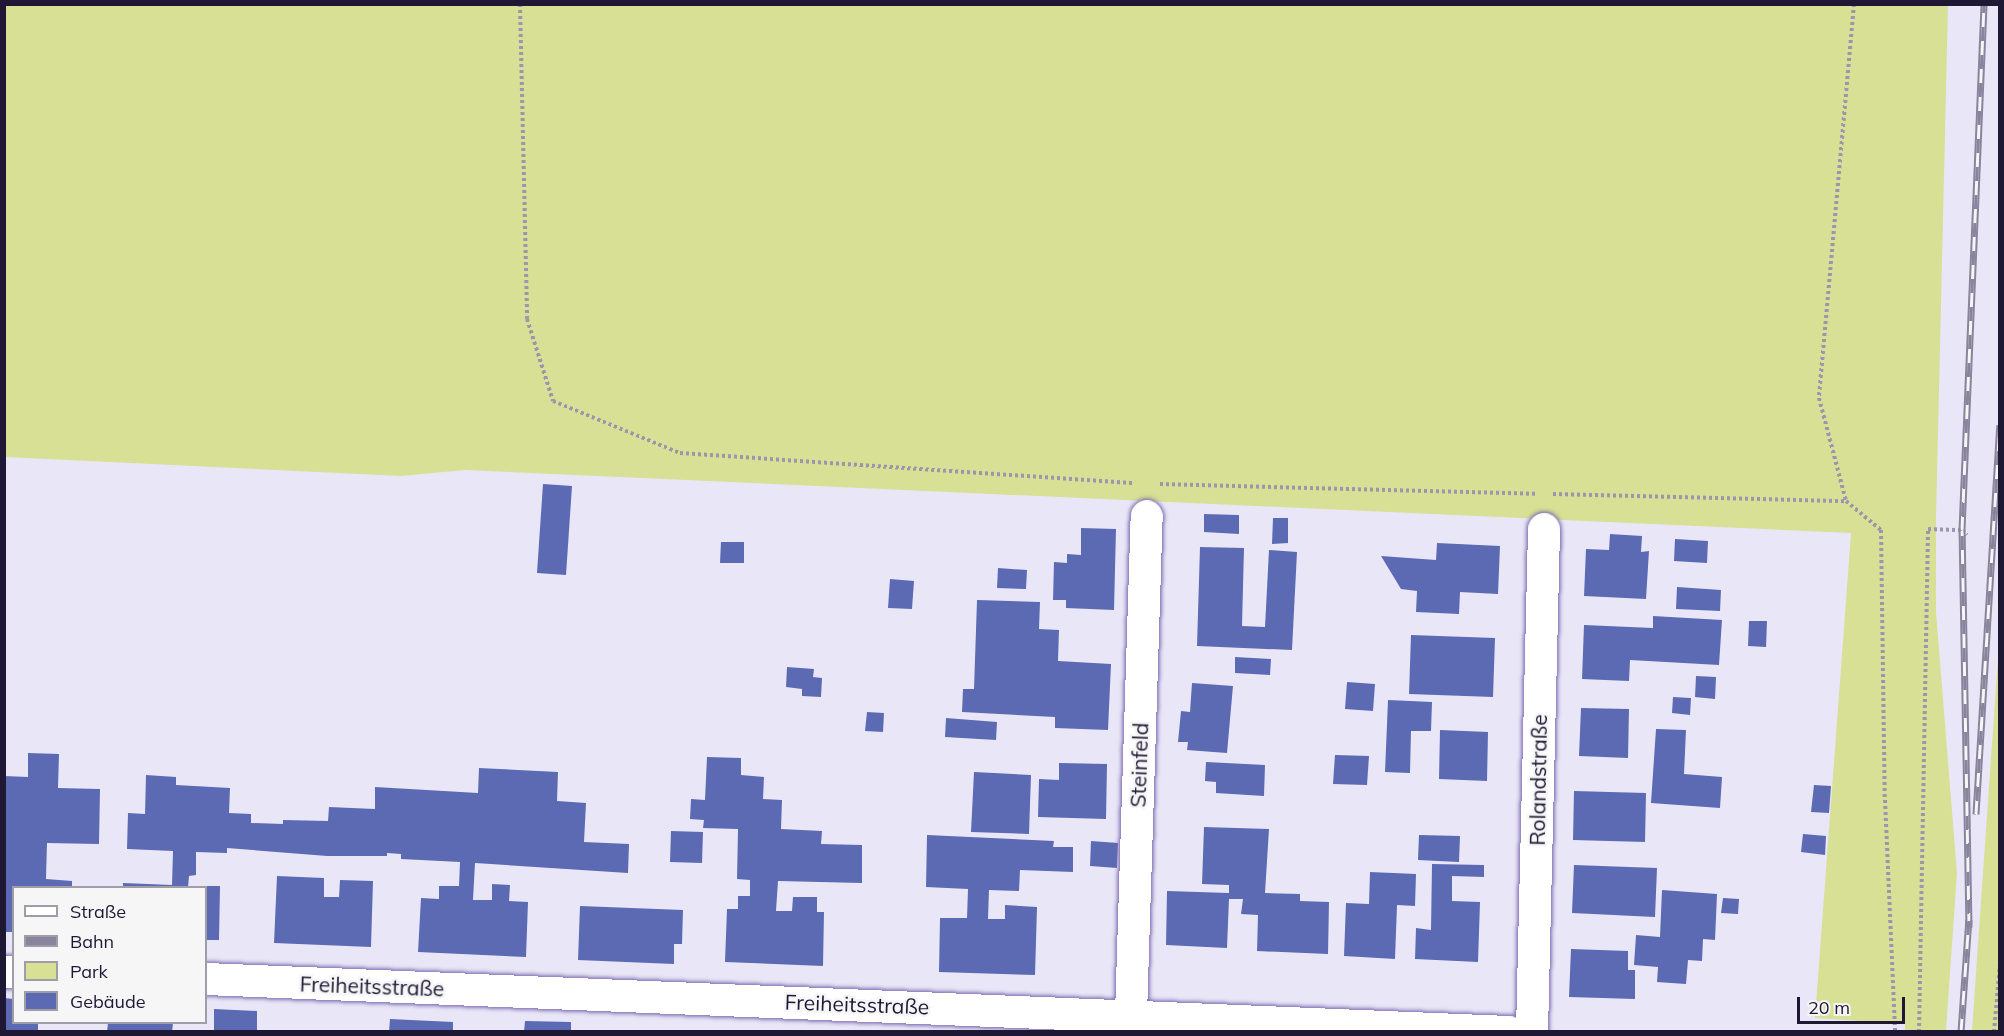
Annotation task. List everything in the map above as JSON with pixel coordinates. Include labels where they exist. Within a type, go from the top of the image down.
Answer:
[{"type":"street","name":"Steinfeld","points":[[1131,1015],[1148,516]]},
{"type":"street","name":"Rolandstraße","points":[[1532,1032],[1544,529]]},
{"type":"street","name":"Freiheitsstraße","points":[[207,979],[1509,1032]]},
{"type":"path","points":[[520,4],[527,319],[553,401],[680,453],[1137,483]]},
{"type":"path","points":[[1854,4],[1819,398],[1846,501],[1881,530],[1884,800],[1895,1032]]},
{"type":"path","points":[[1149,484],[1846,501]]},
{"type":"path","points":[[1919,1032],[1928,529],[1962,530],[1967,535]]},
{"type":"path","points":[[1994,1032],[2000,964]]},
{"type":"green space","points":[[5,5],[1948,5],[1936,518],[1936,612],[1957,873],[1946,1031],[1905,1031],[1905,1024],[1815,1018],[1851,533],[465,470],[401,476],[5,457]]},
{"type":"green space","points":[[1999,644],[1999,1031],[1972,1031],[1973,1016]]},
{"type":"building","points":[[543,484],[572,486],[566,575],[537,573]]},
{"type":"building","points":[[1204,514],[1239,515],[1239,534],[1204,532]]},
{"type":"building","points":[[1273,518],[1288,518],[1288,543],[1272,544]]},
{"type":"building","points":[[1081,528],[1116,529],[1114,610],[1066,608],[1066,600],[1053,600],[1054,562],[1067,563],[1067,554],[1081,555]]},
{"type":"building","points":[[1610,534],[1642,536],[1641,552],[1649,551],[1646,599],[1584,596],[1586,549],[1609,550]]},
{"type":"building","points":[[1675,539],[1708,541],[1707,563],[1674,561]]},
{"type":"building","points":[[721,542],[744,542],[744,563],[720,563]]},
{"type":"building","points":[[1437,543],[1500,546],[1498,594],[1460,592],[1459,614],[1416,612],[1417,591],[1401,589],[1381,556],[1436,560]]},
{"type":"building","points":[[1200,547],[1244,548],[1242,626],[1265,627],[1269,550],[1297,552],[1292,650],[1197,646]]},
{"type":"building","points":[[998,568],[1027,570],[1026,589],[997,588]]},
{"type":"building","points":[[890,579],[914,581],[912,609],[888,608]]},
{"type":"building","points":[[1677,587],[1721,590],[1720,611],[1676,609]]},
{"type":"building","points":[[977,600],[1040,602],[1039,629],[1059,630],[1058,661],[1111,664],[1108,730],[1055,728],[1055,717],[962,712],[963,689],[974,689]]},
{"type":"building","points":[[1653,616],[1722,620],[1719,665],[1630,660],[1629,681],[1582,679],[1584,625],[1653,628]]},
{"type":"building","points":[[1749,621],[1767,621],[1766,647],[1748,646]]},
{"type":"building","points":[[1411,635],[1495,638],[1493,697],[1409,694]]},
{"type":"building","points":[[1235,657],[1271,659],[1270,675],[1235,673]]},
{"type":"building","points":[[787,667],[814,669],[813,677],[822,678],[821,697],[802,696],[802,689],[786,687]]},
{"type":"building","points":[[1696,676],[1716,677],[1715,699],[1695,697]]},
{"type":"building","points":[[1347,682],[1375,684],[1373,711],[1345,709]]},
{"type":"building","points":[[1192,683],[1233,686],[1227,753],[1187,750],[1188,742],[1178,742],[1181,711],[1190,712]]},
{"type":"building","points":[[1673,697],[1691,698],[1690,715],[1672,713]]},
{"type":"building","points":[[1388,700],[1432,702],[1431,731],[1411,731],[1410,773],[1385,772]]},
{"type":"building","points":[[1581,708],[1629,709],[1628,758],[1579,756]]},
{"type":"building","points":[[867,712],[884,713],[883,732],[865,731]]},
{"type":"building","points":[[946,718],[997,722],[996,740],[945,737]]},
{"type":"building","points":[[1656,729],[1686,730],[1684,774],[1722,777],[1720,808],[1651,803]]},
{"type":"building","points":[[1440,730],[1488,732],[1487,781],[1439,779]]},
{"type":"building","points":[[28,753],[59,754],[58,788],[100,789],[99,844],[47,843],[46,879],[72,881],[72,886],[12,886],[12,932],[4,932],[4,776],[28,777]]},
{"type":"building","points":[[1335,755],[1369,756],[1367,785],[1333,784]]},
{"type":"building","points":[[707,757],[741,758],[741,775],[764,777],[763,799],[782,800],[781,829],[822,831],[821,844],[862,845],[862,883],[778,881],[776,911],[792,911],[793,897],[817,897],[817,912],[824,912],[823,966],[725,962],[727,909],[738,909],[738,896],[750,896],[750,880],[737,879],[738,829],[703,828],[704,820],[690,819],[691,799],[705,800]]},
{"type":"building","points":[[1206,762],[1265,765],[1264,796],[1216,793],[1216,782],[1205,781]]},
{"type":"building","points":[[1059,763],[1107,764],[1106,819],[1038,817],[1039,779],[1059,780]]},
{"type":"building","points":[[479,768],[558,772],[557,801],[586,803],[584,842],[629,844],[628,873],[475,863],[473,900],[492,900],[492,884],[510,885],[509,901],[528,902],[526,957],[418,952],[421,898],[439,899],[439,886],[459,886],[460,862],[401,859],[401,854],[387,853],[387,856],[327,856],[227,848],[227,853],[196,852],[196,875],[189,876],[188,886],[123,886],[123,883],[172,885],[173,851],[127,849],[128,813],[145,814],[146,775],[176,777],[176,785],[230,788],[229,813],[251,814],[251,823],[283,824],[283,820],[328,821],[329,807],[375,809],[375,787],[478,793]]},
{"type":"building","points":[[974,772],[1031,775],[1029,834],[971,832]]},
{"type":"building","points":[[1814,785],[1831,786],[1829,813],[1811,812]]},
{"type":"building","points":[[1574,791],[1646,793],[1645,842],[1573,840]]},
{"type":"building","points":[[1204,827],[1269,829],[1265,893],[1300,894],[1300,901],[1329,902],[1328,954],[1257,951],[1258,915],[1241,914],[1243,899],[1229,899],[1227,948],[1166,945],[1167,891],[1229,893],[1229,885],[1202,884]]},
{"type":"building","points":[[671,831],[703,832],[702,863],[670,862]]},
{"type":"building","points":[[1803,834],[1826,836],[1825,855],[1801,852]]},
{"type":"building","points":[[927,835],[1054,841],[1053,847],[1073,847],[1073,872],[1020,870],[1019,891],[989,890],[988,919],[1005,919],[1005,905],[1037,907],[1035,975],[939,972],[940,918],[967,918],[968,889],[926,887]]},
{"type":"building","points":[[1419,835],[1460,836],[1459,862],[1418,860]]},
{"type":"building","points":[[1091,841],[1118,843],[1117,868],[1090,866]]},
{"type":"building","points":[[1432,864],[1484,865],[1484,877],[1452,876],[1452,901],[1480,902],[1478,962],[1415,959],[1416,928],[1431,930]]},
{"type":"building","points":[[1574,865],[1657,868],[1655,917],[1572,913]]},
{"type":"building","points":[[1370,872],[1416,874],[1415,906],[1397,905],[1395,959],[1344,956],[1346,903],[1369,904]]},
{"type":"building","points":[[277,876],[324,878],[324,897],[339,897],[340,880],[373,881],[371,947],[274,943]]},
{"type":"building","points":[[207,886],[220,886],[219,940],[207,940]]},
{"type":"building","points":[[1662,890],[1717,894],[1715,940],[1703,939],[1702,961],[1688,960],[1686,984],[1657,982],[1658,967],[1634,965],[1636,935],[1660,937]]},
{"type":"building","points":[[1723,898],[1739,899],[1738,914],[1721,913]]},
{"type":"building","points":[[580,906],[683,910],[682,944],[674,944],[674,964],[578,960]]},
{"type":"building","points":[[1571,949],[1628,951],[1628,970],[1635,970],[1635,999],[1569,997]]},
{"type":"building","points":[[4,998],[12,999],[12,1024],[38,1024],[38,1032],[4,1032]]},
{"type":"building","points":[[214,1009],[257,1011],[257,1032],[214,1032]]},
{"type":"building","points":[[390,1019],[453,1022],[453,1032],[389,1032]]},
{"type":"building","points":[[525,1021],[571,1022],[571,1032],[524,1032]]},
{"type":"building","points":[[108,1024],[173,1024],[172,1032],[107,1032]]},
{"type":"railway","points":[[1969,927],[1962,530],[1984,4]]},
{"type":"railway","points":[[1976,814],[2000,425]]},
{"type":"railway","points":[[1961,1032],[1969,919]]}]
